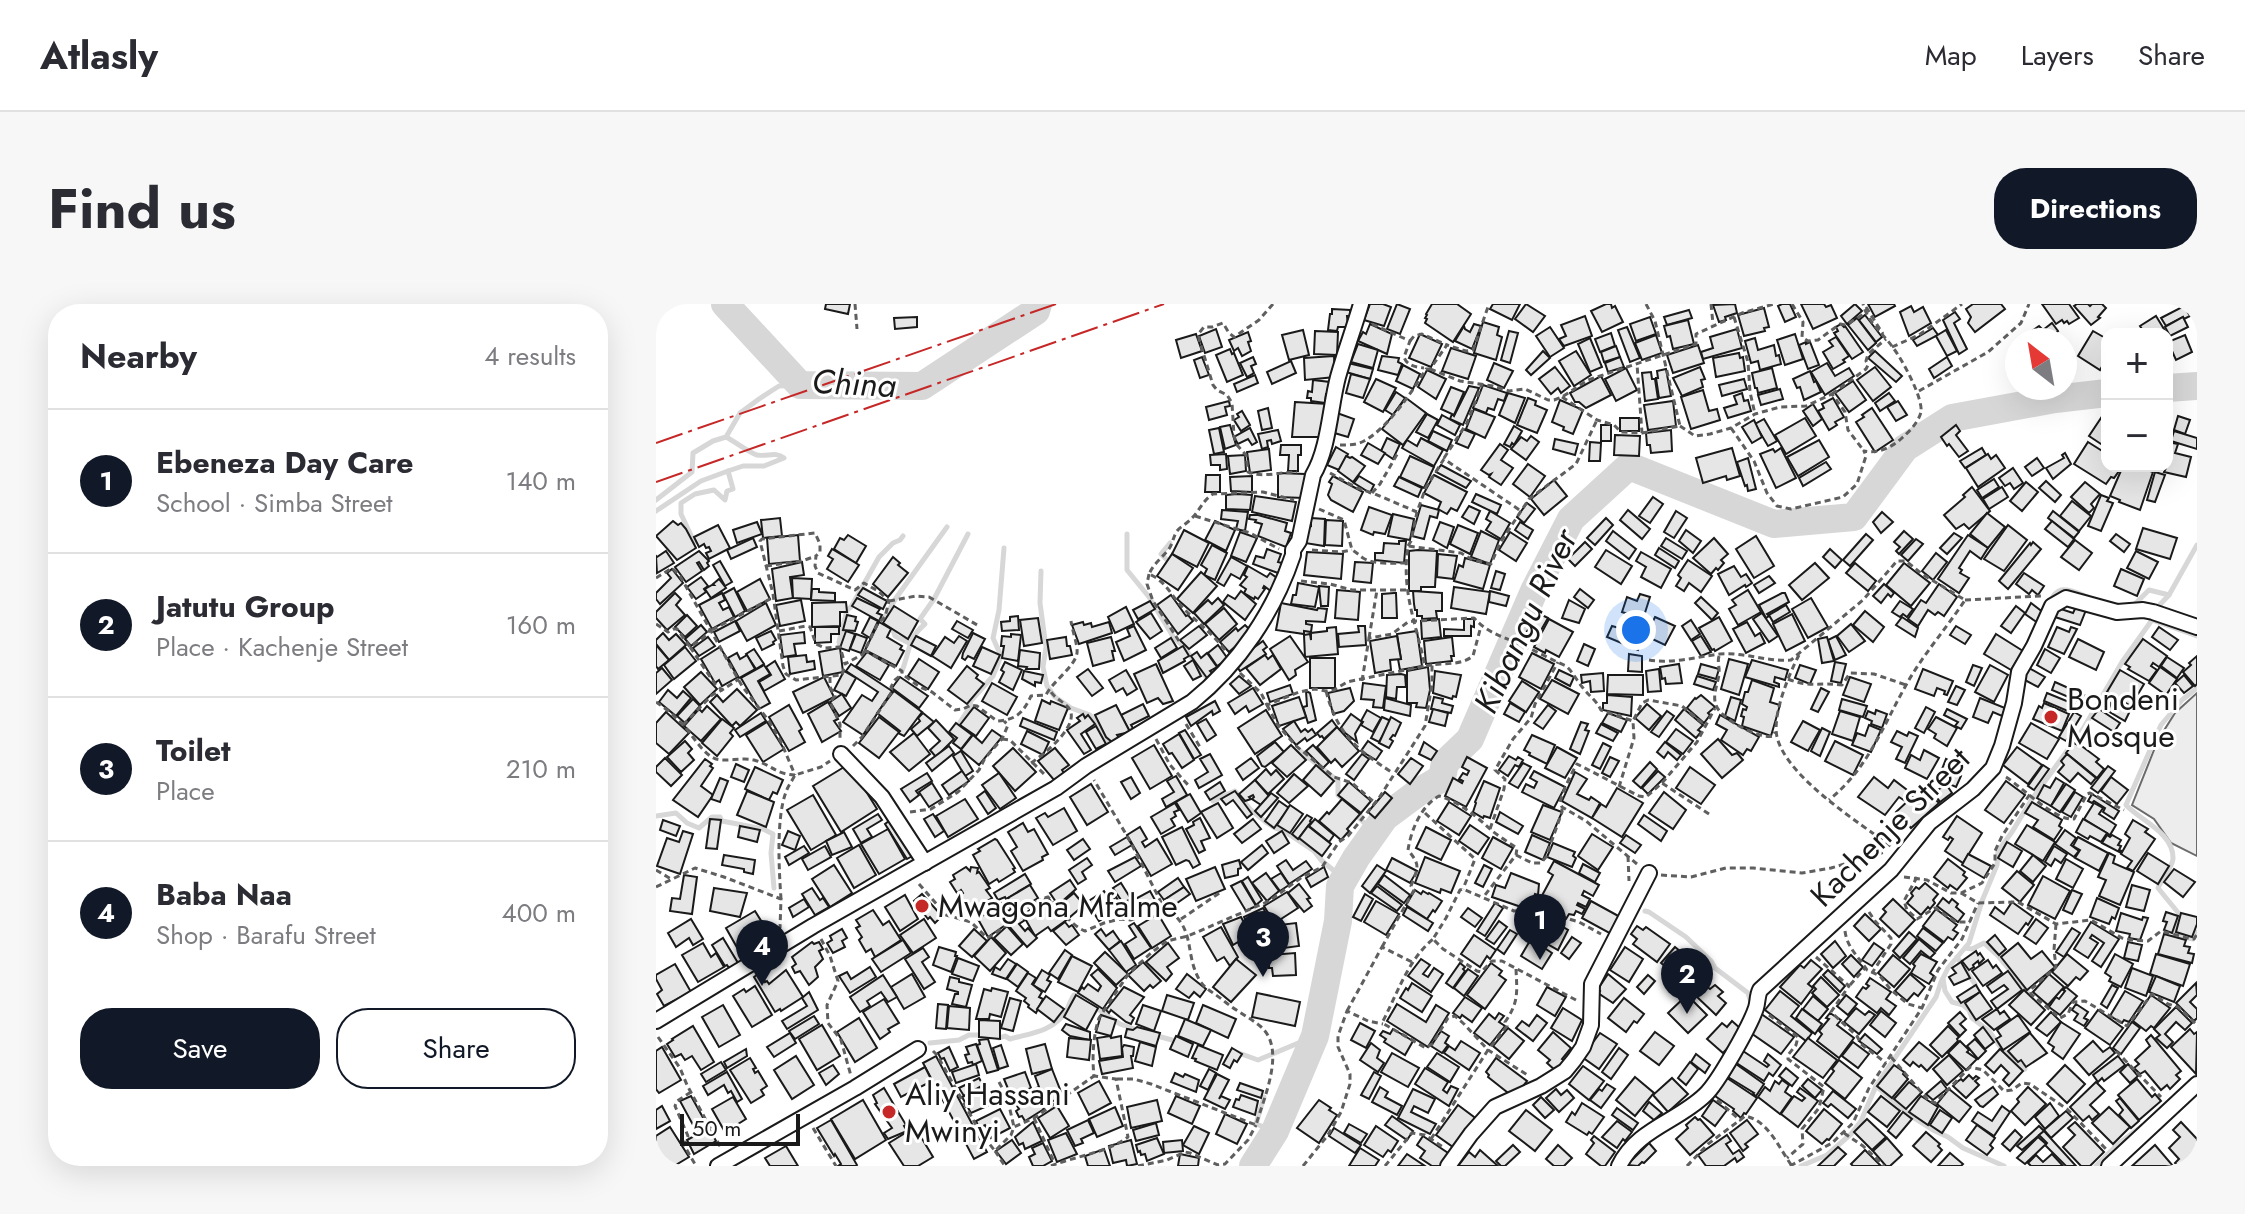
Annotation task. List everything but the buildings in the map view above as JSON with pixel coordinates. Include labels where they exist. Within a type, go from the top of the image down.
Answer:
[{"type":"street","points":[[656,1021],[813,926],[1056,788],[1207,690],[1249,642],[1285,579],[1299,541],[1339,376],[1359,311]]},
{"type":"street","points":[[2063,598],[2117,612],[2153,612],[2197,627]]},
{"type":"street","name":"Kachenje Street","points":[[1619,1166],[1637,1141],[1708,1093],[1745,1031],[1757,1006],[1760,990],[1891,870],[1929,823],[1973,789],[1993,768],[2012,713],[2019,672],[2052,606],[2063,598]]},
{"type":"street","points":[[841,754],[873,786],[925,863]]},
{"type":"street","points":[[1452,1161],[1495,1107],[1565,1071],[1583,1047],[1591,1025],[1592,984],[1649,873]]},
{"type":"street","points":[[722,1163],[918,1049]]},
{"type":"street","points":[[2112,1162],[2197,1084]]},
{"type":"path","points":[[855,304],[857,329]]},
{"type":"path","points":[[1273,304],[1259,320],[1234,337],[1221,323],[1204,327],[1199,333],[1213,385],[1232,403],[1234,436],[1246,455],[1248,472],[1315,471],[1417,512]]},
{"type":"path","points":[[1489,304],[1473,350],[1466,351],[1422,334],[1410,341],[1405,361],[1460,381],[1509,391],[1525,389],[1548,400],[1562,397],[1588,380],[1696,344],[1696,334],[1742,313],[1774,304]]},
{"type":"path","points":[[1646,304],[1655,321],[1680,426],[1695,436],[1731,428],[1755,414],[1780,407],[1806,406],[1832,394],[1866,369],[1868,354],[1886,340]]},
{"type":"path","points":[[1711,304],[1713,326]]},
{"type":"path","points":[[1792,304],[1803,322],[1802,337],[1808,341],[1818,340],[1840,324],[1846,325],[1867,312]]},
{"type":"path","points":[[1864,304],[1894,348],[1921,404],[1920,416],[1902,439],[1879,451],[1864,451]]},
{"type":"path","points":[[1894,348],[1933,327],[1962,304]]},
{"type":"path","points":[[1917,392],[1988,352],[2021,323],[2029,304]]},
{"type":"path","points":[[1359,311],[1410,341]]},
{"type":"path","points":[[1734,317],[1748,362],[1755,414]]},
{"type":"path","points":[[1324,447],[1356,444],[1372,436],[1393,415],[1447,345]]},
{"type":"path","points":[[1637,364],[1642,433]]},
{"type":"path","points":[[1425,666],[1406,590],[1408,546],[1426,487],[1467,423],[1482,384]]},
{"type":"path","points":[[1731,428],[1754,461],[1771,500],[1777,506],[1791,509],[1843,497],[1857,484],[1866,456],[1848,430],[1845,412],[1832,394]]},
{"type":"path","points":[[1562,397],[1597,420],[1614,425],[1621,432],[1642,433],[1680,426]]},
{"type":"path","points":[[1408,546],[1461,553],[1490,565],[1500,543],[1529,499],[1576,464],[1597,420]]},
{"type":"path","points":[[1372,493],[1399,451]]},
{"type":"path","points":[[1444,459],[1521,511]]},
{"type":"path","points":[[1179,641],[1151,597],[1147,584],[1149,574],[1172,544],[1175,535],[1213,494],[1263,492],[1308,503],[1344,520],[1352,550]]},
{"type":"path","points":[[1195,516],[1250,533],[1262,541],[1293,552],[1352,550],[1370,561],[1406,563]]},
{"type":"path","points":[[766,566],[816,556],[820,552],[820,544],[815,533],[762,539],[761,544],[766,566],[774,597],[783,666],[796,680],[842,675],[845,664],[840,647],[825,648],[816,644],[810,627],[779,631]]},
{"type":"path","points":[[816,556],[815,566],[824,577],[855,590],[864,583],[889,601]]},
{"type":"path","points":[[1649,660],[1680,660],[1720,654],[1791,660],[1863,600],[1897,561],[1906,561],[1965,600],[2052,595],[2063,598]]},
{"type":"path","points":[[656,578],[672,568],[675,570],[753,703],[769,721],[795,775],[783,775],[753,760],[719,760],[656,702]]},
{"type":"path","points":[[1149,574],[1168,587],[1228,653],[1231,662],[1255,687],[1277,724],[1295,745],[1334,777],[1352,783],[1375,803]]},
{"type":"path","points":[[1285,579],[1352,590],[1406,590]]},
{"type":"path","points":[[1362,681],[1377,590]]},
{"type":"path","points":[[690,647],[711,629],[774,597]]},
{"type":"path","points":[[889,601],[929,597],[979,626]]},
{"type":"path","points":[[1829,800],[1857,774],[1906,685],[1965,600]]},
{"type":"path","points":[[845,664],[863,654],[878,623],[885,617],[889,601]]},
{"type":"path","points":[[1369,638],[1392,634],[1408,622],[1475,618],[1496,636],[1524,646],[1571,670],[1587,693],[1596,699],[1601,710],[1633,721]]},
{"type":"path","points":[[864,650],[902,671],[902,674],[955,710],[977,706],[997,721],[1004,721],[1022,713],[1031,696],[1044,696],[1075,660],[1077,646],[1071,621]]},
{"type":"path","points":[[656,624],[668,632],[677,629],[722,690]]},
{"type":"path","points":[[1267,705],[1299,692],[1334,690],[1347,682],[1461,662],[1473,656],[1481,626]]},
{"type":"path","points":[[1720,654],[1714,697],[1716,708],[1722,715],[1764,738],[1773,736],[1778,725]]},
{"type":"path","points":[[1562,807],[1586,821],[1649,873],[1675,878],[1726,868],[1802,873],[1831,868],[1895,849],[1829,800],[1789,761],[1781,748],[1776,734],[1787,678],[1799,655]]},
{"type":"path","points":[[1490,829],[1505,779],[1495,770],[1513,739],[1531,718],[1535,704],[1558,662]]},
{"type":"path","points":[[1094,1076],[1092,1064],[1096,1026],[1129,973],[1167,941],[1188,936],[1269,901],[1322,867],[1339,842],[1348,836],[1375,803],[1425,726],[1432,665]]},
{"type":"path","points":[[1787,678],[1810,686],[1825,683],[1842,685],[1850,673],[1874,674],[1906,685]]},
{"type":"path","points":[[830,677],[830,687],[835,696],[830,702],[841,729],[841,754]]},
{"type":"path","points":[[682,725],[712,695],[739,679]]},
{"type":"path","points":[[1031,763],[1061,737],[1071,718],[1068,707],[1053,697],[1049,689]]},
{"type":"path","points":[[1326,691],[1339,729],[1362,752],[1393,773]]},
{"type":"path","points":[[1619,787],[1634,738],[1633,721],[1642,703],[1648,700],[1682,706],[1706,726]]},
{"type":"path","points":[[1516,855],[1532,863],[1541,863],[1546,857],[1562,812],[1560,802],[1566,783],[1577,764],[1619,787],[1646,797],[1697,742],[1716,708]]},
{"type":"path","points":[[1179,710],[1200,747]]},
{"type":"path","points":[[895,817],[914,810],[931,809],[958,792],[973,778],[1002,739],[1008,726],[1004,721]]},
{"type":"path","points":[[1150,728],[1170,765],[1189,786]]},
{"type":"path","points":[[1002,739],[1010,740],[1056,788]]},
{"type":"path","points":[[1086,766],[1130,841],[1163,906],[1181,919],[1203,984],[1260,1026],[1270,1038],[1273,1053],[1266,1096],[1256,1125],[1248,1140],[1225,1164],[1218,1165],[1185,1152],[1167,1160],[1138,1166]]},
{"type":"path","points":[[1993,768],[2067,820],[2074,819],[2090,793],[2124,810]]},
{"type":"path","points":[[1662,783],[1712,816]]},
{"type":"path","points":[[1891,870],[1901,876],[1927,880],[1951,893],[1961,893],[1982,883],[1995,863],[1995,851],[2002,836],[2030,794]]},
{"type":"path","points":[[1303,1166],[1328,1135],[1341,1112],[1350,1074],[1338,1047],[1338,1036],[1347,1011],[1414,890],[1411,886],[1418,871],[1418,862],[1408,850],[1411,834],[1418,819],[1439,796],[1481,819],[1517,848],[1516,855],[1484,897]]},
{"type":"path","points":[[1384,1024],[1412,962],[1433,939],[1463,889],[1475,859],[1424,812]]},
{"type":"path","points":[[780,948],[781,816]]},
{"type":"path","points":[[656,887],[695,868],[781,899]]},
{"type":"path","points":[[656,870],[671,879]]},
{"type":"path","points":[[909,873],[946,915],[971,922],[986,938],[1024,909],[1048,897],[1073,924],[1085,931],[1120,919],[1131,920],[1163,906]]},
{"type":"path","points":[[1917,877],[1904,901],[1907,910],[1917,919],[1935,908],[1956,922],[1970,922]]},
{"type":"path","points":[[1463,889],[1514,911],[1536,909],[1579,922],[1616,939]]},
{"type":"path","points":[[1181,919],[1221,892]]},
{"type":"path","points":[[1961,893],[1978,903],[2018,902],[2056,924],[2091,920],[2122,938],[2145,942],[2161,931],[2193,940],[2197,934]]},
{"type":"path","points":[[1861,899],[1891,938],[1891,944],[1872,973]]},
{"type":"path","points":[[1687,1166],[1708,1144],[1745,1116],[1758,1120],[1772,1135],[1791,1166],[1844,1133],[1853,1123],[1869,1088],[1922,1008],[1938,970],[1956,949],[1978,903]]},
{"type":"path","points":[[2056,924],[2056,967],[2030,990],[2060,1018],[2068,1014],[2073,1002],[2085,1001],[2127,1026],[2152,994],[2178,1007],[2197,1025]]},
{"type":"path","points":[[1846,925],[1845,937],[1856,958],[1880,976],[1894,994],[1908,1004],[1922,1008]]},
{"type":"path","points":[[813,926],[830,956],[838,981],[827,1005],[828,1023],[841,1040],[855,1088]]},
{"type":"path","points":[[1433,939],[1477,971],[1481,972],[1492,961],[1502,961],[1590,1006]]},
{"type":"path","points":[[1382,947],[1412,962]]},
{"type":"path","points":[[1805,948],[1849,986]]},
{"type":"path","points":[[1866,967],[1831,1012],[1857,1036],[1861,1044],[1886,1063]]},
{"type":"path","points":[[1431,1139],[1507,1026],[1505,1022],[1515,1008],[1518,995],[1516,968]]},
{"type":"path","points":[[1757,1006],[1798,1037],[1788,1059],[1824,1087],[1819,1108],[1802,1129],[1803,1144],[1787,1158]]},
{"type":"path","points":[[1347,1011],[1378,1025],[1384,1024],[1426,1048],[1432,1044],[1448,1018],[1455,1016],[1488,1050],[1541,1086]]},
{"type":"path","points":[[656,1033],[680,1068],[722,1163]]},
{"type":"path","points":[[918,1049],[937,1055],[980,1132],[1005,1166]]},
{"type":"path","points":[[2116,1051],[2172,1108]]},
{"type":"path","points":[[1891,1057],[1928,1100],[1935,1103],[1970,1067],[1983,1070],[2004,1091],[2022,1083],[2030,1084],[2067,1109],[2112,1162]]},
{"type":"path","points":[[1014,1127],[1034,1118],[1094,1076],[1134,1079],[1151,1084],[1256,1125]]},
{"type":"path","points":[[1034,1118],[1053,1165],[1123,1141],[1128,1137],[1116,1079]]},
{"type":"path","points":[[995,1151],[1011,1135],[1014,1127],[1007,1097],[999,1082]]},
{"type":"path","points":[[691,1092],[677,1101],[675,1106],[688,1136],[684,1145],[696,1166]]},
{"type":"path","points":[[1708,1093],[1740,1120]]},
{"type":"path","points":[[806,1116],[836,1166]]},
{"type":"path","points":[[1385,1166],[1416,1132],[1431,1139],[1452,1161]]},
{"type":"path","points":[[1844,1133],[1884,1166]]},
{"type":"path","points":[[1077,1158],[1079,1166]]},
{"type":"shaded area","points":[[2197,693],[2197,856],[2171,843],[2154,819],[2132,805],[2158,740],[2175,713]]},
{"type":"waterway","name":"China","points":[[725,304],[800,385],[922,386],[1036,311],[1038,304]]},
{"type":"waterway","points":[[656,500],[692,472],[693,453],[726,437],[740,413],[779,386],[800,385]]},
{"type":"waterway","name":"Kibangu River","points":[[2173,388],[2197,386]]},
{"type":"waterway","name":"Kibangu River","points":[[1253,1166],[1275,1131],[1315,1036],[1338,921],[1340,886],[1385,817],[1442,778],[1445,763],[1470,739],[1534,591],[1571,519],[1629,466],[1774,524],[1854,517],[1905,448],[1952,418],[2101,394]]},
{"type":"waterway","points":[[726,437],[757,455],[784,458],[764,466],[743,466],[728,471]]},
{"type":"waterway","points":[[656,511],[701,481],[728,471],[733,489],[727,491],[725,500],[714,490],[695,494],[681,503],[681,514],[694,542]]},
{"type":"waterway","points":[[909,643],[895,636],[893,630],[882,622],[947,527]]},
{"type":"waterway","points":[[902,671],[912,640],[925,624],[920,619],[968,534]]},
{"type":"waterway","points":[[1127,534],[1127,570],[1149,597],[1174,638],[1210,682]]},
{"type":"waterway","points":[[840,647],[847,610],[879,557],[903,536]]},
{"type":"waterway","points":[[1166,559],[1161,554],[1170,543]]},
{"type":"waterway","points":[[1801,1166],[1827,1155],[1861,1121],[1876,1086],[1936,997],[1948,968],[1969,943],[1997,865],[1998,851],[2083,729],[2122,662],[2152,620],[2153,612],[2169,595],[2197,545]]},
{"type":"waterway","points":[[959,724],[971,705],[969,703],[993,676],[1001,656],[993,638],[999,610],[1004,548]]},
{"type":"waterway","points":[[1041,571],[1040,603],[1046,647],[1043,667],[1047,686],[1055,697],[1071,708],[1090,715],[1109,745],[1112,745]]},
{"type":"waterway","points":[[2049,605],[2060,591],[2070,590],[2088,597]]},
{"type":"waterway","points":[[2133,606],[2149,590],[2169,595]]},
{"type":"waterway","points":[[2152,620],[2197,636]]},
{"type":"waterway","points":[[2197,688],[2161,725],[2126,805],[2163,835],[2172,850],[2172,862],[2158,888],[2180,915],[2174,935],[2193,939],[2197,932]]},
{"type":"waterway","points":[[1299,750],[1338,781],[1338,795],[1360,814],[1359,818],[1374,832]]},
{"type":"waterway","points":[[1213,801],[1235,791],[1267,823],[1314,851],[1344,879]]},
{"type":"waterway","points":[[656,816],[676,813],[699,828],[712,817],[720,817],[722,821],[773,834],[774,888]]},
{"type":"waterway","points":[[1645,911],[1686,937],[1715,968],[1748,993],[1752,1006]]},
{"type":"waterway","points":[[1965,948],[1972,949],[1984,943],[2027,991]]},
{"type":"waterway","points":[[1957,957],[1975,984]]},
{"type":"waterway","points":[[1943,979],[1945,991],[1952,1002],[1969,1010],[1972,1018],[1989,1031],[2004,1052],[2025,1069]]},
{"type":"waterway","points":[[994,1036],[1010,1039],[1047,1028],[1065,1013],[1074,995],[1081,999]]},
{"type":"waterway","points":[[1093,1006],[1120,1024],[1140,1031]]},
{"type":"waterway","points":[[930,1043],[984,1035]]},
{"type":"waterway","points":[[1154,1035],[1179,1042]]},
{"type":"waterway","points":[[1236,1052],[1258,1060],[1315,1036]]},
{"type":"waterway","points":[[1876,1086],[1933,1130],[1963,1148],[2004,1166]]},
{"type":"waterway","points":[[1264,1097],[1256,1124],[1275,1131]]},
{"type":"waterway","points":[[2096,1166],[2142,1126]]},
{"type":"power","points":[[656,443],[1056,304]]},
{"type":"power","points":[[656,482],[1164,304]]},
{"type":"place","name":"Bondeni Mosque","points":[[2051,717]]},
{"type":"place","name":"Mwagona Mfalme","points":[[922,906]]},
{"type":"place","name":"Ebeneza Day Care","points":[[1540,960]]},
{"type":"place","name":"Toilet","points":[[1263,977]]},
{"type":"place","name":"Baba Naa","points":[[762,986]]},
{"type":"place","name":"Jatutu Group","points":[[1687,1014]]},
{"type":"place","name":"Aliy Hassani Mwinyi","points":[[889,1112]]}]
